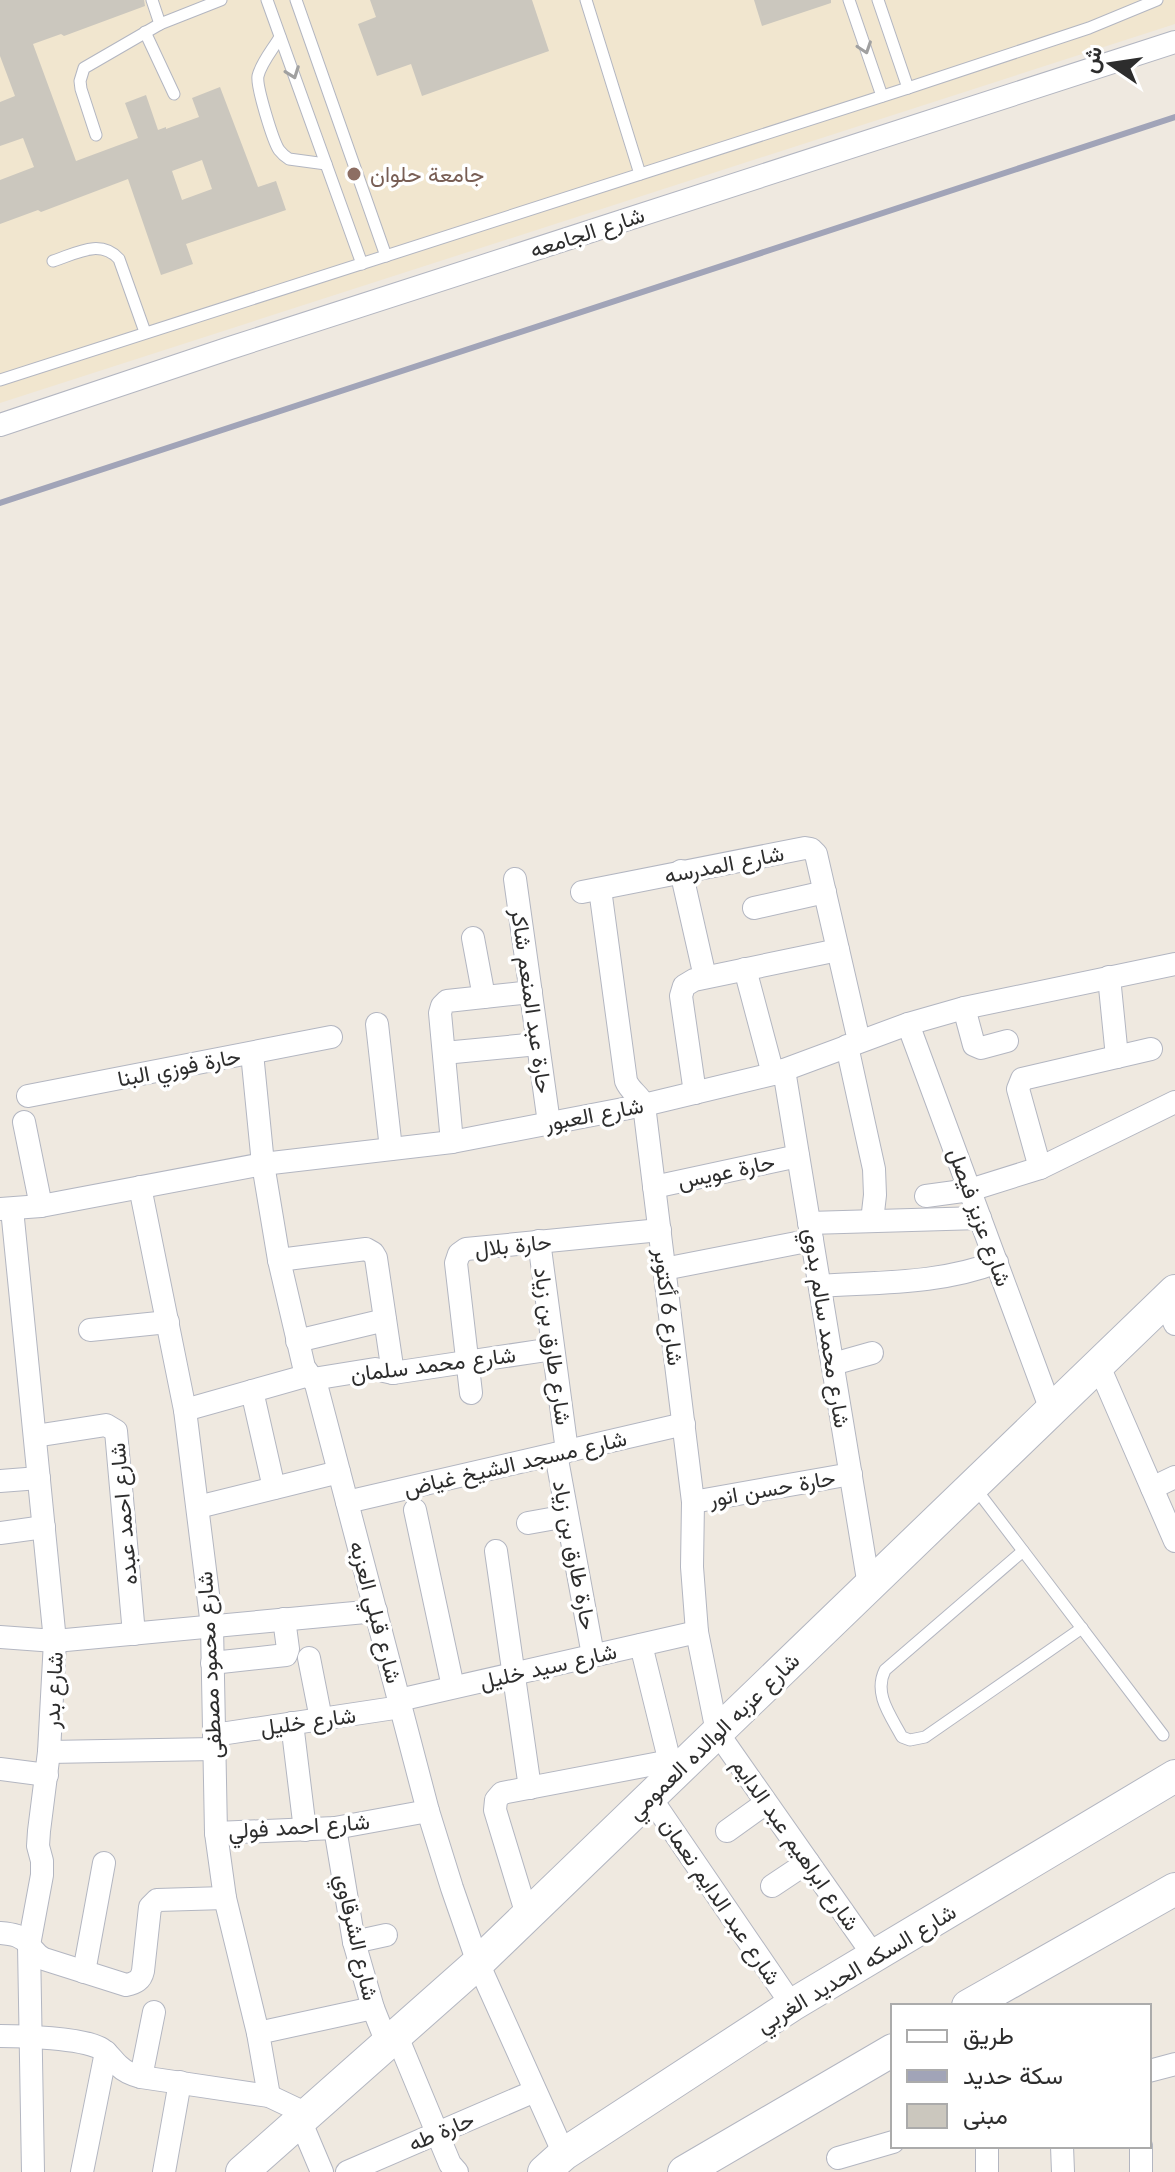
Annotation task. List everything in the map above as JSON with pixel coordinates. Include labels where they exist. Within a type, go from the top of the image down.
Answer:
[{"type":"street","name":"شارع الجامعه","points":[[0,425],[1175,42]]},
{"type":"street","name":"شارع المدرسه","points":[[591,890],[808,848],[816,854],[838,950],[874,1169],[872,1221]]},
{"type":"street","points":[[681,871],[705,977]]},
{"type":"street","name":"حارة عبد المنعم شاكر","points":[[515,879],[549,1123]]},
{"type":"street","name":"شارع 6 أكتوبر","points":[[591,890],[626,1081],[644,1105],[693,1502],[692,1567],[697,1632],[717,1732]]},
{"type":"street","points":[[754,908],[825,892]]},
{"type":"street","points":[[473,938],[484,997]]},
{"type":"street","points":[[695,1093],[681,996],[689,982],[838,950]]},
{"type":"street","name":"شارع العبور","points":[[6,1209],[41,1206],[263,1164],[452,1142],[644,1105],[778,1072],[908,1024],[964,1008],[1175,964]]},
{"type":"street","name":"شارع محمد سالم بدوي","points":[[745,969],[778,1072],[798,1156],[869,1586]]},
{"type":"street","points":[[1109,977],[1117,1057]]},
{"type":"street","points":[[452,1142],[440,1013],[442,1006],[447,1001],[531,992]]},
{"type":"street","points":[[964,1008],[974,1045],[981,1048],[1007,1041]]},
{"type":"street","points":[[377,1024],[391,1149]]},
{"type":"street","name":"شارع عزيز فيصل","points":[[908,1024],[1051,1410]]},
{"type":"street","name":"حارة فوزي البنا","points":[[28,1096],[331,1037]]},
{"type":"street","points":[[444,1053],[538,1044]]},
{"type":"street","points":[[1040,1168],[1018,1089],[1022,1079],[1151,1049]]},
{"type":"street","name":"شارع قبلي العزبه","points":[[252,1053],[263,1164],[279,1260],[304,1367],[311,1377],[339,1472],[428,1811],[478,1963],[535,2091],[554,2163]]},
{"type":"street","points":[[926,1196],[970,1190],[1040,1168],[1175,1102]]},
{"type":"street","points":[[24,1122],[41,1206]]},
{"type":"street","name":"حارة عويس","points":[[654,1187],[798,1156]]},
{"type":"street","name":"شارع محمود مصطفى","points":[[140,1187],[185,1410],[198,1507],[212,1626],[216,1833],[225,1898],[258,2033],[269,2096]]},
{"type":"street","name":"شارع بدر","points":[[6,1209],[35,1436],[55,1641],[49,1752],[38,1846],[42,1875],[29,1945],[33,2172]]},
{"type":"street","points":[[664,1269],[811,1232],[872,1221],[980,1218]]},
{"type":"street","name":"حارة بلال","points":[[471,1393],[456,1263],[459,1254],[466,1249],[660,1230]]},
{"type":"street","name":"شارع طارق بن زياد","points":[[539,1241],[553,1349],[561,1452]]},
{"type":"street","points":[[279,1260],[366,1249],[371,1251],[376,1258],[393,1373]]},
{"type":"street","points":[[820,1286],[945,1277],[971,1272],[997,1262]]},
{"type":"street","name":"شارع عزبه الوالده العمومي","points":[[242,2172],[478,1963],[650,1797],[671,1768],[717,1732],[1098,1364],[1172,1305]]},
{"type":"street","points":[[297,1341],[385,1320]]},
{"type":"street","points":[[90,1330],[168,1322]]},
{"type":"street","name":"شارع محمد سلمان","points":[[185,1410],[311,1377],[375,1369],[393,1373],[553,1349]]},
{"type":"street","points":[[833,1364],[872,1353]]},
{"type":"street","points":[[1098,1364],[1175,1541]]},
{"type":"street","points":[[252,1391],[274,1488]]},
{"type":"street","name":"شارع مسجد الشيخ غياض","points":[[347,1502],[684,1424]]},
{"type":"street","name":"شارع احمد عبده","points":[[35,1436],[106,1425],[116,1431],[134,1634]]},
{"type":"street","name":"حارة طارق بن زياد","points":[[561,1452],[567,1516],[593,1655]]},
{"type":"street","points":[[198,1507],[339,1472]]},
{"type":"street","name":"حارة حسن انور","points":[[693,1502],[851,1474]]},
{"type":"street","points":[[1152,1488],[1175,1477]]},
{"type":"street","points":[[0,1481],[39,1478]]},
{"type":"street","points":[[415,1510],[453,1687]]},
{"type":"street","points":[[528,1523],[567,1516]]},
{"type":"street","points":[[0,1533],[44,1527]]},
{"type":"street","points":[[496,1551],[530,1788]]},
{"type":"street","points":[[0,1637],[55,1641],[376,1611]]},
{"type":"street","points":[[212,1663],[286,1655],[284,1619]]},
{"type":"street","name":"شارع سيد خليل","points":[[400,1704],[453,1687],[697,1632]]},
{"type":"street","points":[[527,1915],[495,1810],[496,1800],[502,1793],[671,1768],[641,1645]]},
{"type":"street","points":[[309,1658],[321,1719]]},
{"type":"street","name":"شارع خليل","points":[[49,1752],[214,1742],[292,1723],[400,1704]]},
{"type":"street","points":[[292,1723],[305,1830]]},
{"type":"street","name":"شارع ابراهيم عبد الدايم","points":[[717,1732],[874,1956]]},
{"type":"street","points":[[0,1769],[47,1775]]},
{"type":"street","name":"شارع السكه الحديد الغربي","points":[[554,2163],[792,2005],[1175,1776]]},
{"type":"street","name":"شارع عبد الدايم نعمان","points":[[650,1797],[792,2005]]},
{"type":"street","points":[[727,1831],[766,1803]]},
{"type":"street","name":"شارع احمد فولي","points":[[216,1833],[335,1828],[428,1811]]},
{"type":"street","name":"شارع الشرقاوي","points":[[335,1828],[354,1942],[373,2008],[391,2038],[450,2164],[457,2172]]},
{"type":"street","points":[[772,1886],[808,1862]]},
{"type":"street","points":[[84,1972],[104,1863]]},
{"type":"street","points":[[987,2001],[1175,1889]]},
{"type":"street","points":[[0,1933],[16,1935],[44,1959],[131,1984],[142,1975],[153,1903],[157,1900],[225,1898]]},
{"type":"street","points":[[354,1942],[386,1935]]},
{"type":"street","points":[[258,2033],[373,2008]]},
{"type":"street","points":[[141,2077],[154,2012]]},
{"type":"street","points":[[0,2036],[31,2036],[90,2045],[106,2052],[120,2068],[141,2077],[269,2096],[303,2117],[322,2172]]},
{"type":"street","points":[[684,2172],[891,2051]]},
{"type":"street","points":[[82,2172],[106,2052]]},
{"type":"street","points":[[1151,2070],[1175,2064]]},
{"type":"street","points":[[164,2172],[180,2082]]},
{"type":"street","name":"حارة طه","points":[[347,2172],[535,2091]]},
{"type":"street","points":[[838,2158],[891,2143]]},
{"type":"street","points":[[987,2148],[987,2172]]},
{"type":"street","points":[[1062,2148],[1063,2172]]},
{"type":"street","points":[[1141,2148],[1141,2172]]},
{"type":"lane","points":[[152,0],[160,24]]},
{"type":"lane","points":[[96,135],[81,89],[81,75],[90,64],[160,24],[221,0]]},
{"type":"lane","points":[[267,0],[362,264]]},
{"type":"lane","points":[[296,0],[386,256]]},
{"type":"lane","points":[[586,0],[640,174]]},
{"type":"lane","points":[[849,0],[882,96]]},
{"type":"lane","points":[[878,0],[908,88]]},
{"type":"lane","points":[[0,380],[908,88],[1103,23],[1157,0]]},
{"type":"lane","points":[[145,32],[174,94]]},
{"type":"lane","points":[[280,37],[257,79],[277,146],[289,159],[326,164]]},
{"type":"lane","points":[[53,261],[97,247],[113,252],[119,259],[145,332]]},
{"type":"lane","points":[[973,1486],[1163,1735]]},
{"type":"lane","points":[[1023,1551],[885,1670],[879,1688],[881,1697],[902,1737],[910,1740],[925,1737],[1082,1628]]},
{"type":"shaded area","name":"جامعة حلوان","points":[[0,0],[1175,0],[1175,24],[0,403]]},
{"type":"building","points":[[0,0],[144,0],[145,6],[33,44],[76,161],[138,138],[125,103],[146,95],[158,130],[166,129],[199,117],[192,98],[220,87],[258,187],[276,181],[286,210],[186,244],[193,264],[161,275],[128,179],[0,224],[0,180],[34,167],[23,138],[0,146],[0,102],[15,96],[0,56]],"holes":[[[202,160],[212,189],[182,200],[172,171]]]},
{"type":"building","points":[[370,0],[532,0],[549,51],[422,96],[411,64],[377,76],[358,24],[376,17]]},
{"type":"building","points":[[754,0],[831,0],[831,3],[762,26]]},
{"type":"railway","points":[[0,503],[1175,117]]},
{"type":"place","name":"جامعة حلوان","points":[[354,174]]}]
